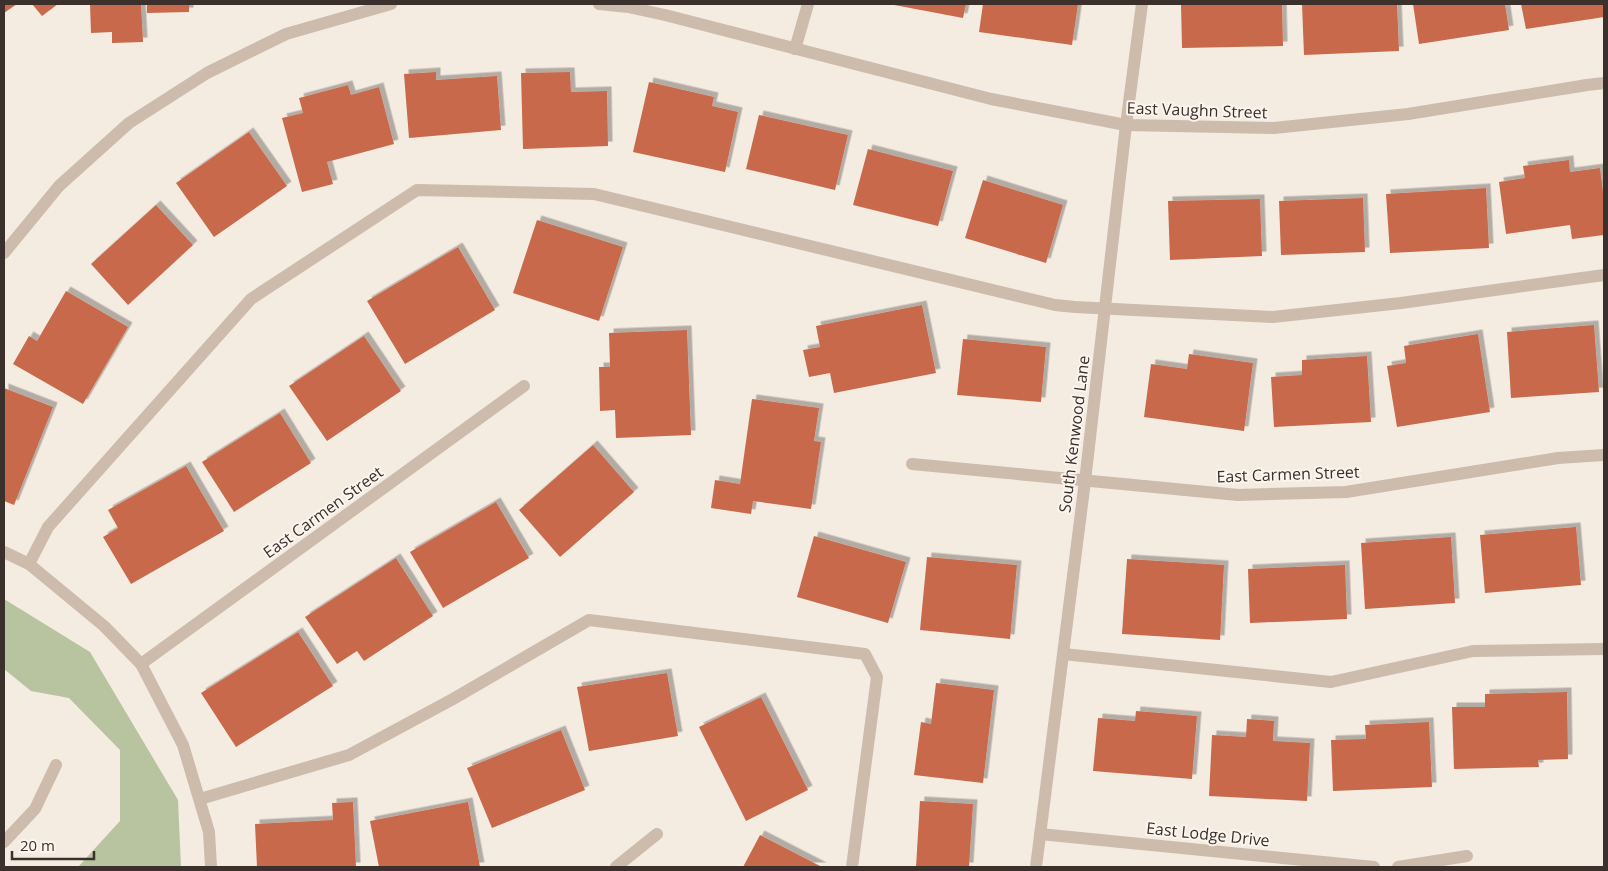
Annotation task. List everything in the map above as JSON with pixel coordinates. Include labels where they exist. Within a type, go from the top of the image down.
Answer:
[{"type":"street","points":[[4,253],[60,186],[129,123],[207,73],[286,34],[391,4]]},
{"type":"street","name":"East Vaughn Street","points":[[599,4],[664,10],[795,49],[991,99],[1126,124],[1274,128],[1408,114],[1604,84]]},
{"type":"street","points":[[795,49],[808,4]]},
{"type":"street","name":"South Kenwood Lane","points":[[1036,867],[1142,4]]},
{"type":"street","points":[[30,564],[48,526],[251,300],[417,190],[594,194],[1055,305],[1105,309],[1273,317],[1400,303],[1604,275]]},
{"type":"street","name":"East Carmen Street","points":[[141,664],[524,386]]},
{"type":"street","name":"East Carmen Street","points":[[912,464],[1238,496],[1346,492],[1558,458],[1604,456]]},
{"type":"street","points":[[4,552],[30,564],[104,626],[141,664],[183,744],[209,832],[210,867]]},
{"type":"street","points":[[200,799],[349,755],[453,699],[589,620],[866,654],[877,678],[852,867]]},
{"type":"street","points":[[1063,654],[1331,682],[1474,651],[1604,649]]},
{"type":"street","points":[[4,842],[35,809],[56,765]]},
{"type":"street","points":[[616,867],[657,834]]},
{"type":"street","name":"East Lodge Drive","points":[[1040,834],[1374,867]]},
{"type":"street","points":[[1398,867],[1467,856]]},
{"type":"green space","points":[[4,599],[90,652],[178,800],[181,867],[78,867],[120,821],[120,750],[69,698],[31,691],[4,669]]},
{"type":"building","points":[[4,4],[17,4],[4,13]]},
{"type":"building","points":[[32,4],[58,4],[42,16]]},
{"type":"building","points":[[90,4],[141,4],[143,42],[112,43],[112,32],[91,33]]},
{"type":"building","points":[[147,4],[189,4],[189,12],[147,13]]},
{"type":"building","points":[[889,4],[966,4],[963,18]]},
{"type":"building","points":[[983,4],[1078,4],[1072,45],[979,32]]},
{"type":"building","points":[[1181,4],[1282,4],[1283,46],[1182,48]]},
{"type":"building","points":[[1302,4],[1397,4],[1399,51],[1304,55]]},
{"type":"building","points":[[1413,4],[1505,4],[1509,30],[1419,44]]},
{"type":"building","points":[[1521,4],[1604,4],[1604,17],[1526,29]]},
{"type":"building","points":[[436,72],[436,80],[497,76],[501,130],[409,138],[404,74]]},
{"type":"building","points":[[570,72],[571,92],[607,91],[608,146],[523,149],[521,73]]},
{"type":"building","points":[[649,82],[714,97],[712,106],[738,112],[725,172],[633,152]]},
{"type":"building","points":[[348,85],[351,95],[379,87],[394,144],[327,162],[333,184],[302,192],[282,118],[303,113],[299,98]]},
{"type":"building","points":[[759,115],[848,135],[835,190],[746,169]]},
{"type":"building","points":[[249,132],[287,186],[214,237],[176,183]]},
{"type":"building","points":[[868,149],[953,171],[938,226],[853,205]]},
{"type":"building","points":[[1569,160],[1570,172],[1600,168],[1604,201],[1604,235],[1572,239],[1570,225],[1506,234],[1499,182],[1525,178],[1523,166]]},
{"type":"building","points":[[983,180],[1063,205],[1046,263],[965,238]]},
{"type":"building","points":[[1486,188],[1489,248],[1390,253],[1386,194]]},
{"type":"building","points":[[1363,198],[1365,252],[1281,255],[1279,201]]},
{"type":"building","points":[[1260,199],[1262,256],[1170,260],[1168,201]]},
{"type":"building","points":[[156,205],[193,245],[128,305],[91,264]]},
{"type":"building","points":[[537,220],[623,247],[599,321],[513,293]]},
{"type":"building","points":[[458,247],[495,310],[405,364],[367,301]]},
{"type":"building","points":[[66,291],[128,327],[83,404],[13,364],[29,336],[37,341]]},
{"type":"building","points":[[922,305],[936,373],[834,393],[830,373],[809,377],[803,350],[820,347],[816,326]]},
{"type":"building","points":[[1594,325],[1599,392],[1511,398],[1507,332]]},
{"type":"building","points":[[687,330],[691,435],[616,438],[615,410],[600,411],[599,367],[610,367],[609,333]]},
{"type":"building","points":[[1478,334],[1490,412],[1397,427],[1387,366],[1406,363],[1404,346]]},
{"type":"building","points":[[364,336],[401,391],[327,441],[289,386]]},
{"type":"building","points":[[963,339],[1046,347],[1041,402],[957,395]]},
{"type":"building","points":[[1189,354],[1253,363],[1244,431],[1144,417],[1151,364],[1187,369]]},
{"type":"building","points":[[1367,356],[1371,422],[1274,427],[1271,377],[1302,375],[1302,360]]},
{"type":"building","points":[[4,388],[53,407],[14,505],[4,501]]},
{"type":"building","points":[[752,399],[819,408],[814,441],[821,442],[811,509],[753,501],[751,514],[711,508],[715,480],[740,484]]},
{"type":"building","points":[[280,413],[311,463],[234,512],[202,462]]},
{"type":"building","points":[[593,445],[634,492],[560,557],[519,510]]},
{"type":"building","points":[[186,466],[224,531],[131,584],[103,537],[118,528],[108,510]]},
{"type":"building","points":[[496,502],[529,558],[443,608],[410,552]]},
{"type":"building","points":[[1576,527],[1581,585],[1485,593],[1480,535]]},
{"type":"building","points":[[814,536],[906,562],[888,623],[797,597]]},
{"type":"building","points":[[1451,537],[1455,603],[1365,609],[1361,543]]},
{"type":"building","points":[[927,557],[1017,565],[1010,639],[920,630]]},
{"type":"building","points":[[396,558],[433,616],[364,661],[357,651],[337,664],[305,617]]},
{"type":"building","points":[[1127,559],[1224,565],[1220,640],[1122,634]]},
{"type":"building","points":[[1345,565],[1347,619],[1250,623],[1248,569]]},
{"type":"building","points":[[298,632],[333,686],[236,747],[201,693]]},
{"type":"building","points":[[667,673],[678,736],[589,751],[577,687]]},
{"type":"building","points":[[936,683],[994,690],[983,783],[914,775],[921,722],[931,724]]},
{"type":"building","points":[[1567,692],[1568,759],[1538,760],[1539,767],[1454,769],[1452,707],[1485,707],[1485,694]]},
{"type":"building","points":[[761,697],[808,790],[746,821],[699,727]]},
{"type":"building","points":[[1136,711],[1197,716],[1192,779],[1093,771],[1098,718],[1135,721]]},
{"type":"building","points":[[1247,719],[1274,721],[1273,741],[1310,743],[1307,801],[1209,796],[1212,735],[1246,737]]},
{"type":"building","points":[[1429,722],[1432,787],[1333,791],[1331,740],[1366,739],[1365,725]]},
{"type":"building","points":[[561,730],[585,790],[492,828],[467,768]]},
{"type":"building","points":[[920,801],[973,804],[969,867],[916,867]]},
{"type":"building","points":[[353,802],[356,867],[257,867],[255,824],[333,820],[332,803]]},
{"type":"building","points":[[468,802],[480,867],[379,867],[370,821]]},
{"type":"building","points":[[760,835],[822,867],[743,867]]}]
